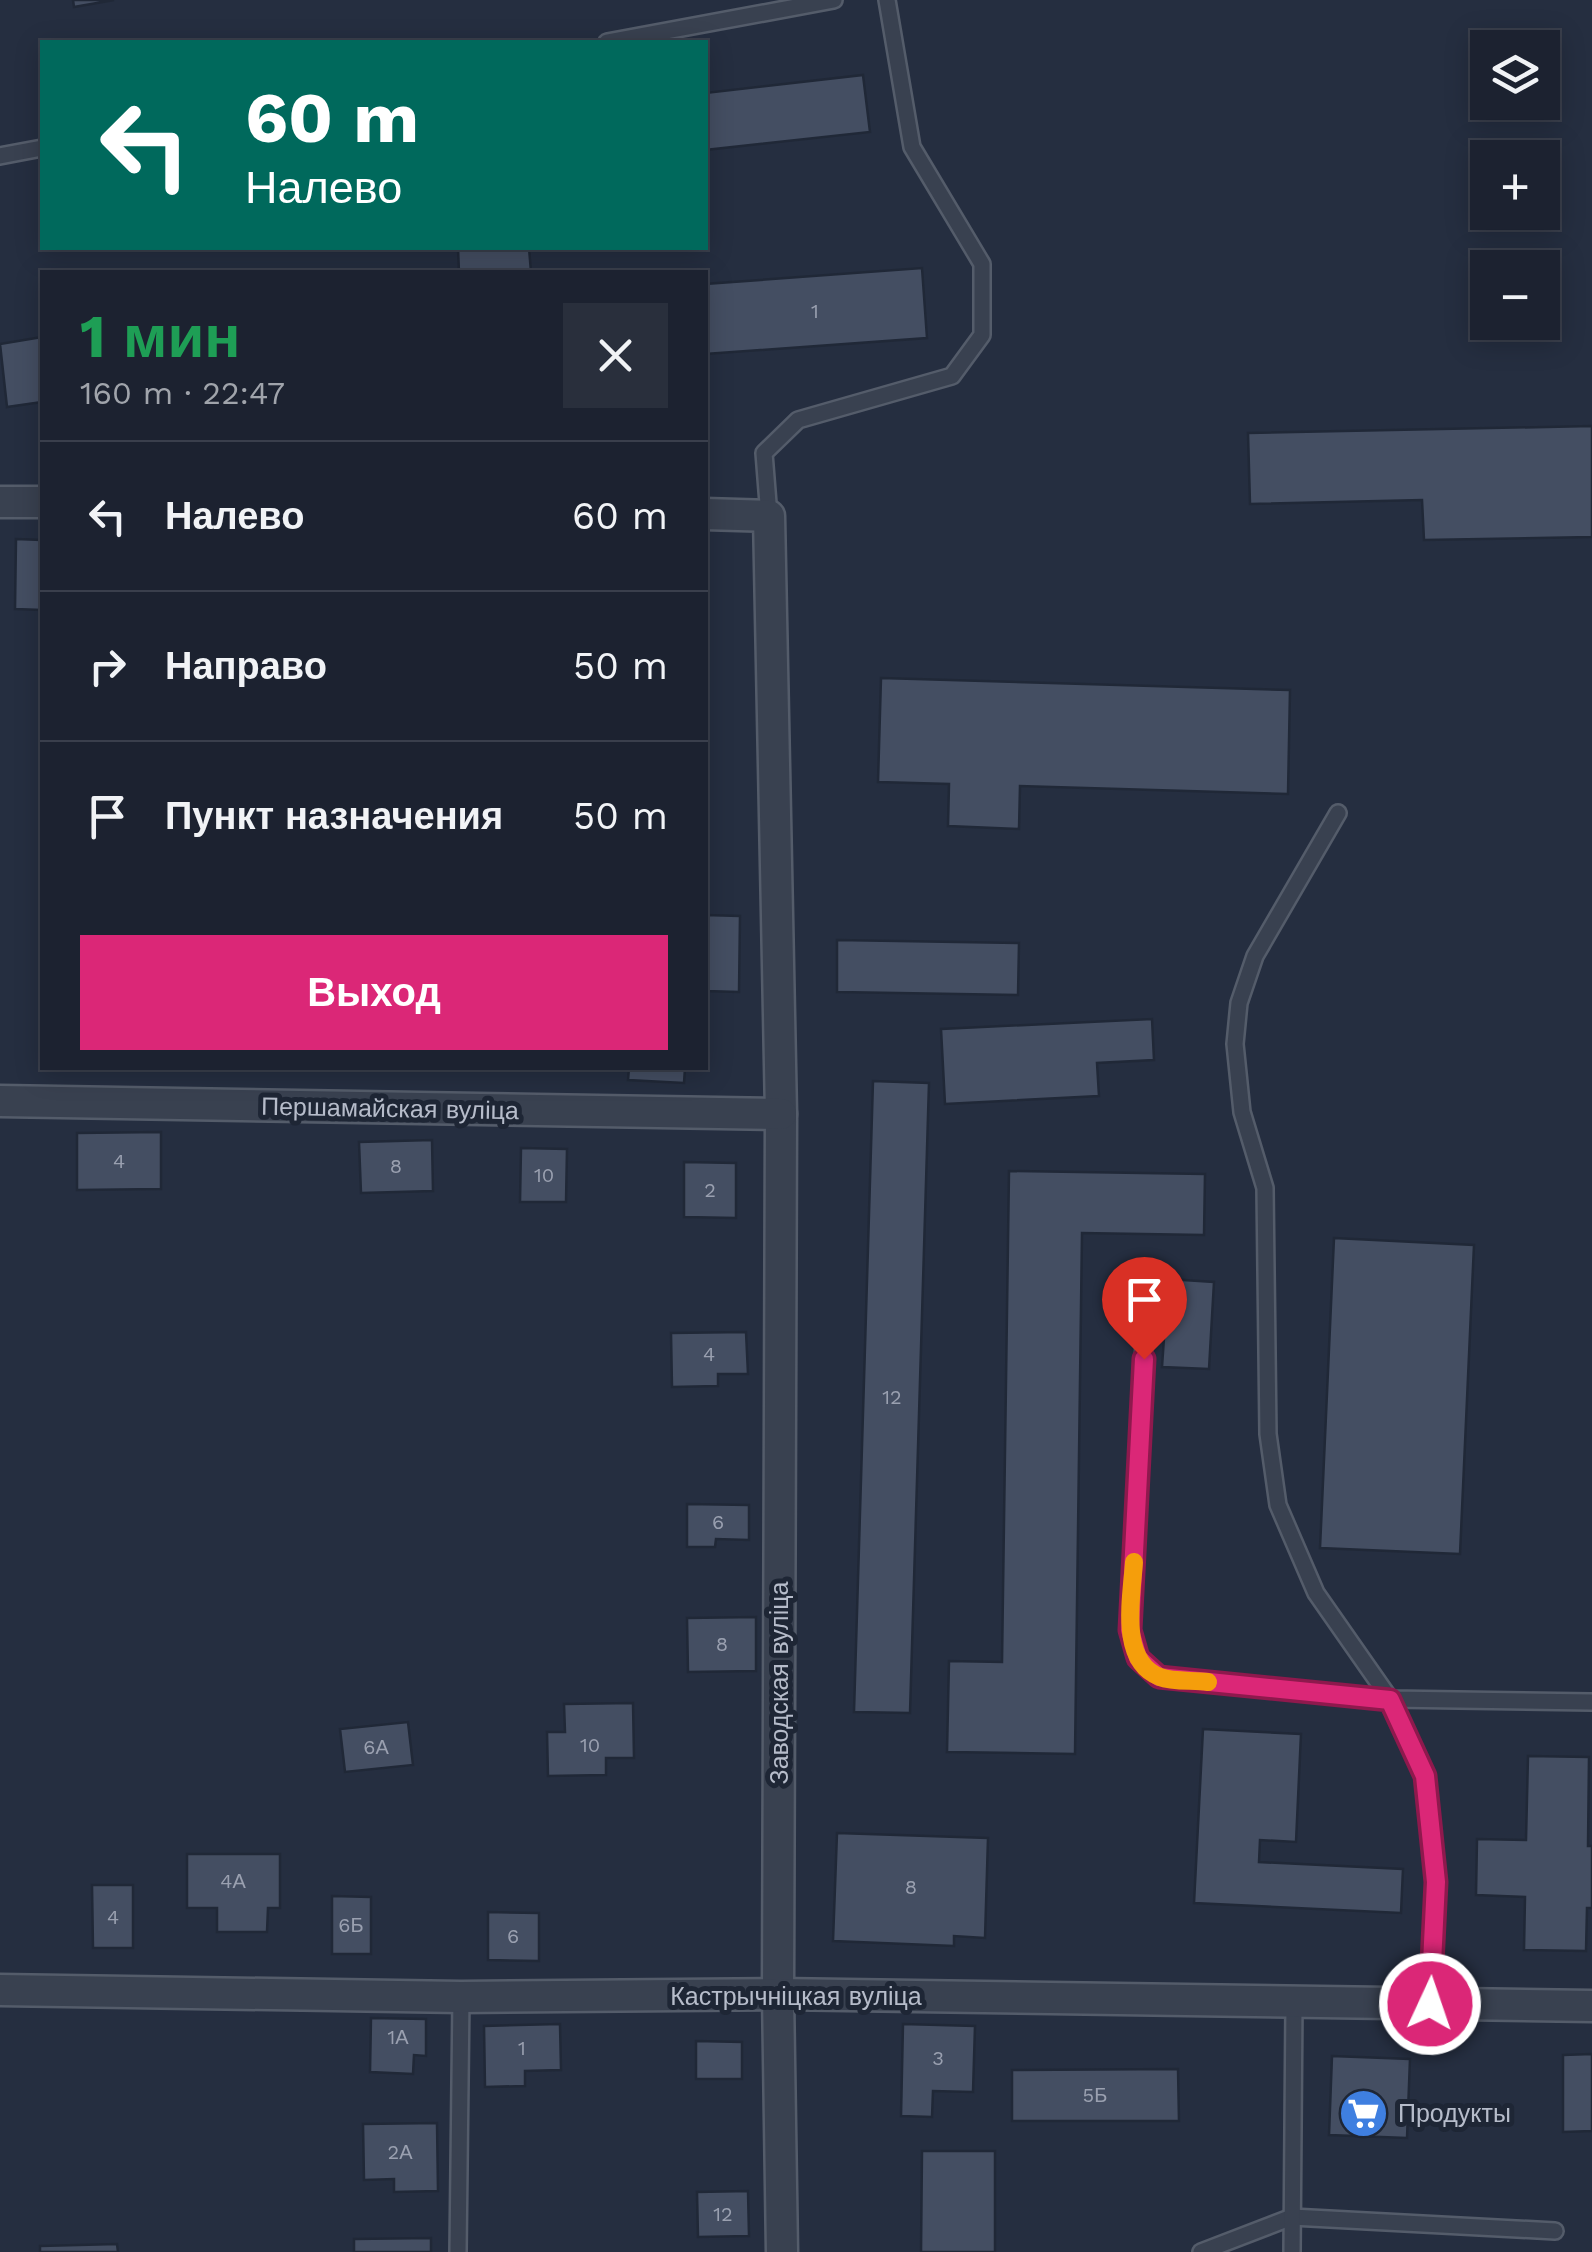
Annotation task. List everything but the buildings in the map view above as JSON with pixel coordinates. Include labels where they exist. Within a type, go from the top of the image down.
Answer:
[{"type":"street","points":[[0,502],[40,502]]},
{"type":"street","points":[[708,514],[769,516]]},
{"type":"street","name":"Заводская вуліца","points":[[769,516],[781,1114],[778,1994],[782,2252]]},
{"type":"street","name":"Першамайская вуліца","points":[[0,1101],[781,1114]]},
{"type":"street","name":"Кастрычніцкая вуліца","points":[[0,1990],[461,1997],[778,1994],[1592,2006]]},
{"type":"lane","points":[[618,40],[834,0]]},
{"type":"lane","points":[[769,516],[764,454],[798,420],[952,376],[982,335],[982,264],[912,147],[887,0]]},
{"type":"lane","points":[[0,156],[40,148]]},
{"type":"lane","points":[[1338,813],[1256,956],[1239,1003],[1235,1044],[1242,1112],[1265,1188],[1268,1434],[1278,1505],[1316,1593],[1390,1700],[1425,1776],[1436,1882],[1430,2004]]},
{"type":"lane","points":[[1145,1321],[1130,1630],[1138,1658],[1159,1677],[1390,1700],[1592,1702]]},
{"type":"lane","points":[[458,2252],[461,1997]]},
{"type":"lane","points":[[1292,2252],[1294,2003]]},
{"type":"lane","points":[[1201,2252],[1292,2216],[1554,2231]]},
{"type":"slow traffic","points":[[1134,1562],[1130,1630],[1138,1658],[1159,1677],[1208,1682]]},
{"type":"place","name":"Продукты","points":[[1363,2113]]},
{"type":"route","points":[[1144,1359],[1130,1630],[1138,1658],[1159,1677],[1390,1700],[1425,1776],[1436,1882],[1430,2004]]}]
